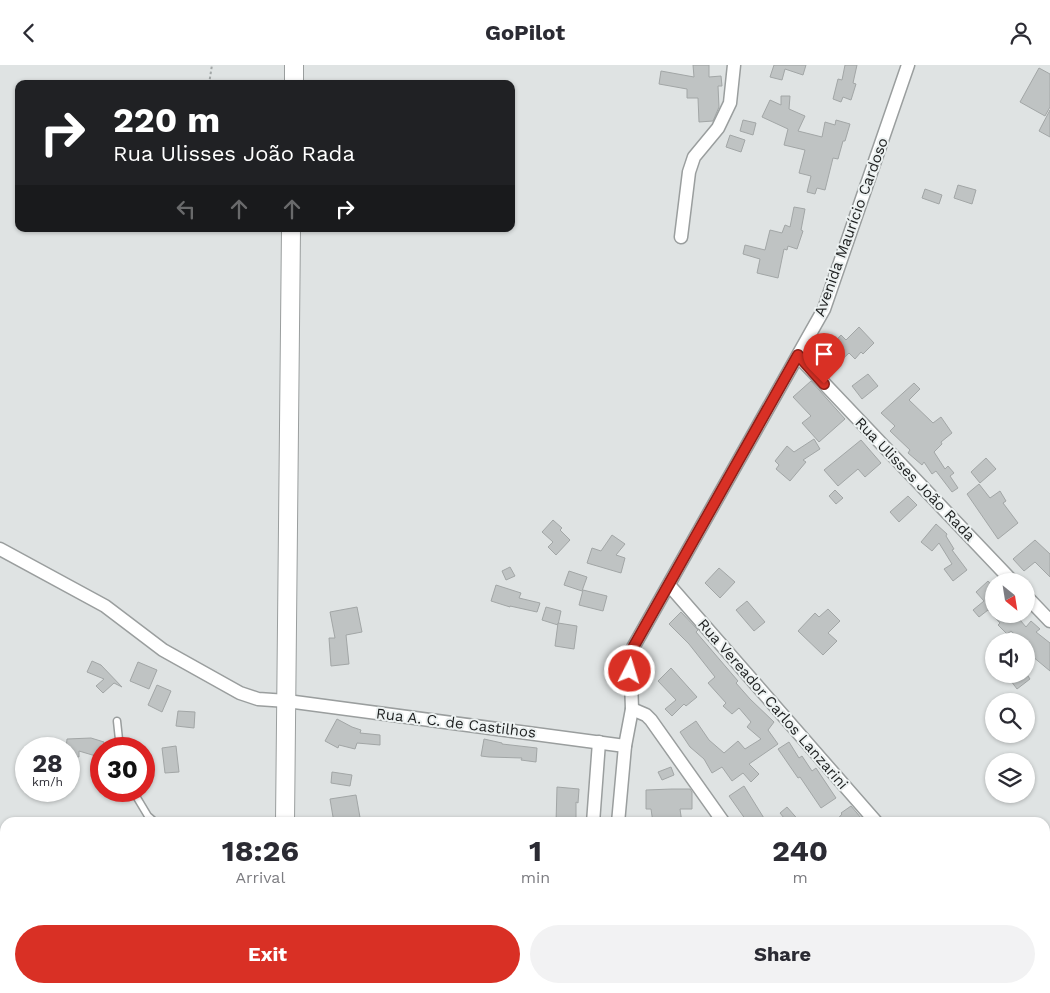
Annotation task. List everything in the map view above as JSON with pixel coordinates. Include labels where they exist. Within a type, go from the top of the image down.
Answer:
[{"type":"main road","points":[[294,65],[294,80]]},
{"type":"main road","points":[[285,817],[291,232]]},
{"type":"street","points":[[681,237],[689,172],[694,157],[718,128],[730,103],[734,65]]},
{"type":"street","name":"Avenida Maurício Cardoso","points":[[619,817],[625,746],[632,709],[630,653],[824,309],[908,65]]},
{"type":"street","name":"Rua Ulisses João Rada","points":[[798,355],[1004,573]]},
{"type":"street","name":"Rua A. C. de Castilhos","points":[[0,549],[105,606],[163,650],[240,693],[258,699],[287,701],[625,746]]},
{"type":"street","name":"Rua Vereador Carlos Lanzarini","points":[[669,585],[871,817]]},
{"type":"street","points":[[1035,606],[1050,621]]},
{"type":"street","points":[[632,709],[646,715],[651,720],[720,817]]},
{"type":"street","points":[[593,817],[599,742]]},
{"type":"lane","points":[[117,721],[119,737]]},
{"type":"lane","points":[[140,802],[149,817]]},
{"type":"path","points":[[210,80],[212,65]]},
{"type":"building","points":[[693,65],[709,65],[709,77],[721,76],[722,86],[718,86],[719,107],[713,121],[699,122],[698,98],[687,98],[687,89],[659,84],[661,71],[694,77]]},
{"type":"building","points":[[774,65],[806,65],[803,75],[785,69],[782,80],[770,77]]},
{"type":"building","points":[[845,65],[857,65],[853,83],[856,84],[851,100],[843,97],[841,102],[833,99],[838,79],[842,80]]},
{"type":"building","points":[[1039,68],[1050,74],[1050,107],[1045,116],[1020,102]]},
{"type":"building","points":[[781,96],[790,96],[789,109],[805,116],[798,131],[822,137],[825,122],[835,125],[836,120],[850,124],[838,159],[833,158],[825,190],[817,188],[815,194],[807,192],[811,176],[799,173],[805,150],[784,145],[788,129],[762,117],[770,100],[781,105]]},
{"type":"building","points":[[1050,110],[1050,137],[1039,131]]},
{"type":"building","points":[[743,120],[756,123],[753,135],[740,131]]},
{"type":"building","points":[[730,135],[745,140],[741,152],[726,147]]},
{"type":"building","points":[[958,185],[976,190],[972,204],[954,198]]},
{"type":"building","points":[[925,189],[942,195],[939,204],[922,198]]},
{"type":"building","points":[[794,207],[805,209],[801,230],[803,231],[797,249],[788,246],[787,250],[784,249],[778,278],[757,273],[760,259],[743,254],[745,245],[765,250],[770,230],[782,233],[785,225],[790,227]]},
{"type":"building","points":[[859,327],[874,343],[855,359],[849,353],[832,369],[821,357],[841,335],[846,340]]},
{"type":"building","points":[[868,374],[878,386],[862,399],[852,386]]},
{"type":"building","points":[[811,381],[845,419],[819,442],[802,423],[811,416],[793,397]]},
{"type":"building","points":[[914,383],[920,389],[909,400],[933,423],[941,417],[952,433],[941,442],[942,444],[934,452],[945,469],[948,466],[954,473],[950,476],[958,488],[952,492],[936,471],[932,474],[924,462],[922,465],[908,453],[910,450],[890,431],[895,426],[881,413]]},
{"type":"building","points":[[814,439],[820,449],[803,460],[806,462],[790,481],[776,469],[779,465],[775,461],[787,446],[794,452]]},
{"type":"building","points":[[861,440],[881,463],[865,477],[858,469],[838,486],[824,470]]},
{"type":"building","points":[[986,458],[996,469],[980,483],[971,472]]},
{"type":"building","points":[[979,484],[990,498],[1000,491],[1006,501],[1003,503],[1018,523],[998,539],[967,494]]},
{"type":"building","points":[[835,490],[843,498],[836,504],[829,496]]},
{"type":"building","points":[[908,496],[917,505],[899,522],[890,512]]},
{"type":"building","points":[[553,520],[562,528],[560,530],[570,540],[556,555],[548,547],[553,542],[542,532]]},
{"type":"building","points":[[936,524],[947,534],[946,536],[954,549],[952,550],[967,570],[953,581],[944,569],[952,564],[939,543],[932,551],[921,542]]},
{"type":"building","points":[[612,535],[625,544],[616,555],[625,558],[621,573],[587,563],[592,548],[601,551]]},
{"type":"building","points":[[1035,540],[1050,554],[1050,577],[1035,562],[1024,571],[1013,559]]},
{"type":"building","points":[[510,567],[515,576],[506,580],[502,571]]},
{"type":"building","points":[[719,568],[735,582],[720,598],[705,583]]},
{"type":"building","points":[[569,571],[587,577],[582,591],[564,585]]},
{"type":"building","points":[[985,584],[985,612],[979,617],[973,610],[984,601],[976,592]]},
{"type":"building","points":[[496,585],[521,593],[519,598],[540,603],[537,612],[491,601]]},
{"type":"building","points":[[583,590],[607,596],[603,611],[579,605]]},
{"type":"building","points":[[747,601],[765,622],[754,631],[736,610]]},
{"type":"building","points":[[357,607],[362,632],[346,635],[349,664],[331,666],[329,638],[335,638],[330,612]]},
{"type":"building","points":[[546,607],[561,611],[558,625],[542,620]]},
{"type":"building","points":[[828,609],[840,621],[828,633],[837,641],[823,655],[798,631],[815,613],[819,617]]},
{"type":"building","points":[[681,612],[698,630],[696,632],[738,681],[736,683],[774,722],[768,730],[778,744],[749,764],[759,774],[751,782],[743,773],[732,781],[722,767],[712,773],[704,759],[690,747],[680,732],[696,721],[709,740],[724,753],[738,741],[745,749],[761,739],[747,727],[751,722],[739,708],[732,714],[723,706],[726,703],[708,683],[715,677],[689,644],[669,624]]},
{"type":"building","points":[[558,623],[577,626],[574,649],[555,646]]},
{"type":"building","points":[[1000,623],[1023,623],[1026,627],[1029,623],[1033,623],[1040,629],[1036,632],[1050,643],[1050,671],[1035,658],[1035,633],[1013,633],[1011,631],[1006,633],[998,625]]},
{"type":"building","points":[[92,661],[101,665],[122,687],[114,683],[103,693],[96,686],[104,679],[87,672]]},
{"type":"building","points":[[138,662],[157,670],[149,689],[130,681]]},
{"type":"building","points":[[671,668],[697,697],[686,706],[684,704],[672,716],[665,709],[676,700],[658,681]]},
{"type":"building","points":[[1012,683],[1025,683],[1017,689]]},
{"type":"building","points":[[157,685],[171,691],[162,712],[148,705]]},
{"type":"building","points":[[178,711],[195,712],[194,728],[176,726]]},
{"type":"building","points":[[337,719],[361,730],[360,733],[380,735],[380,745],[357,743],[355,749],[339,745],[338,748],[325,741]]},
{"type":"building","points":[[80,738],[90,738],[90,754],[80,751]]},
{"type":"building","points":[[484,739],[502,744],[537,748],[536,762],[521,760],[522,758],[481,756]]},
{"type":"building","points":[[789,742],[799,758],[802,756],[812,771],[816,768],[836,798],[821,808],[778,749]]},
{"type":"building","points":[[176,746],[179,772],[165,773],[162,748]]},
{"type":"building","points":[[671,767],[674,775],[662,780],[658,772]]},
{"type":"building","points":[[332,772],[352,775],[350,786],[331,783]]},
{"type":"building","points":[[744,786],[763,817],[744,817],[729,796]]},
{"type":"building","points":[[557,787],[579,789],[578,803],[576,802],[576,817],[556,817]]},
{"type":"building","points":[[690,789],[692,792],[692,809],[680,809],[681,817],[652,817],[651,809],[646,809],[646,790]]},
{"type":"building","points":[[356,795],[360,817],[333,817],[330,799]]},
{"type":"building","points":[[851,806],[860,817],[839,817],[841,813]]},
{"type":"building","points":[[787,807],[796,817],[783,817],[780,813]]},
{"type":"route","points":[[630,671],[630,653],[798,355],[824,384]]}]
